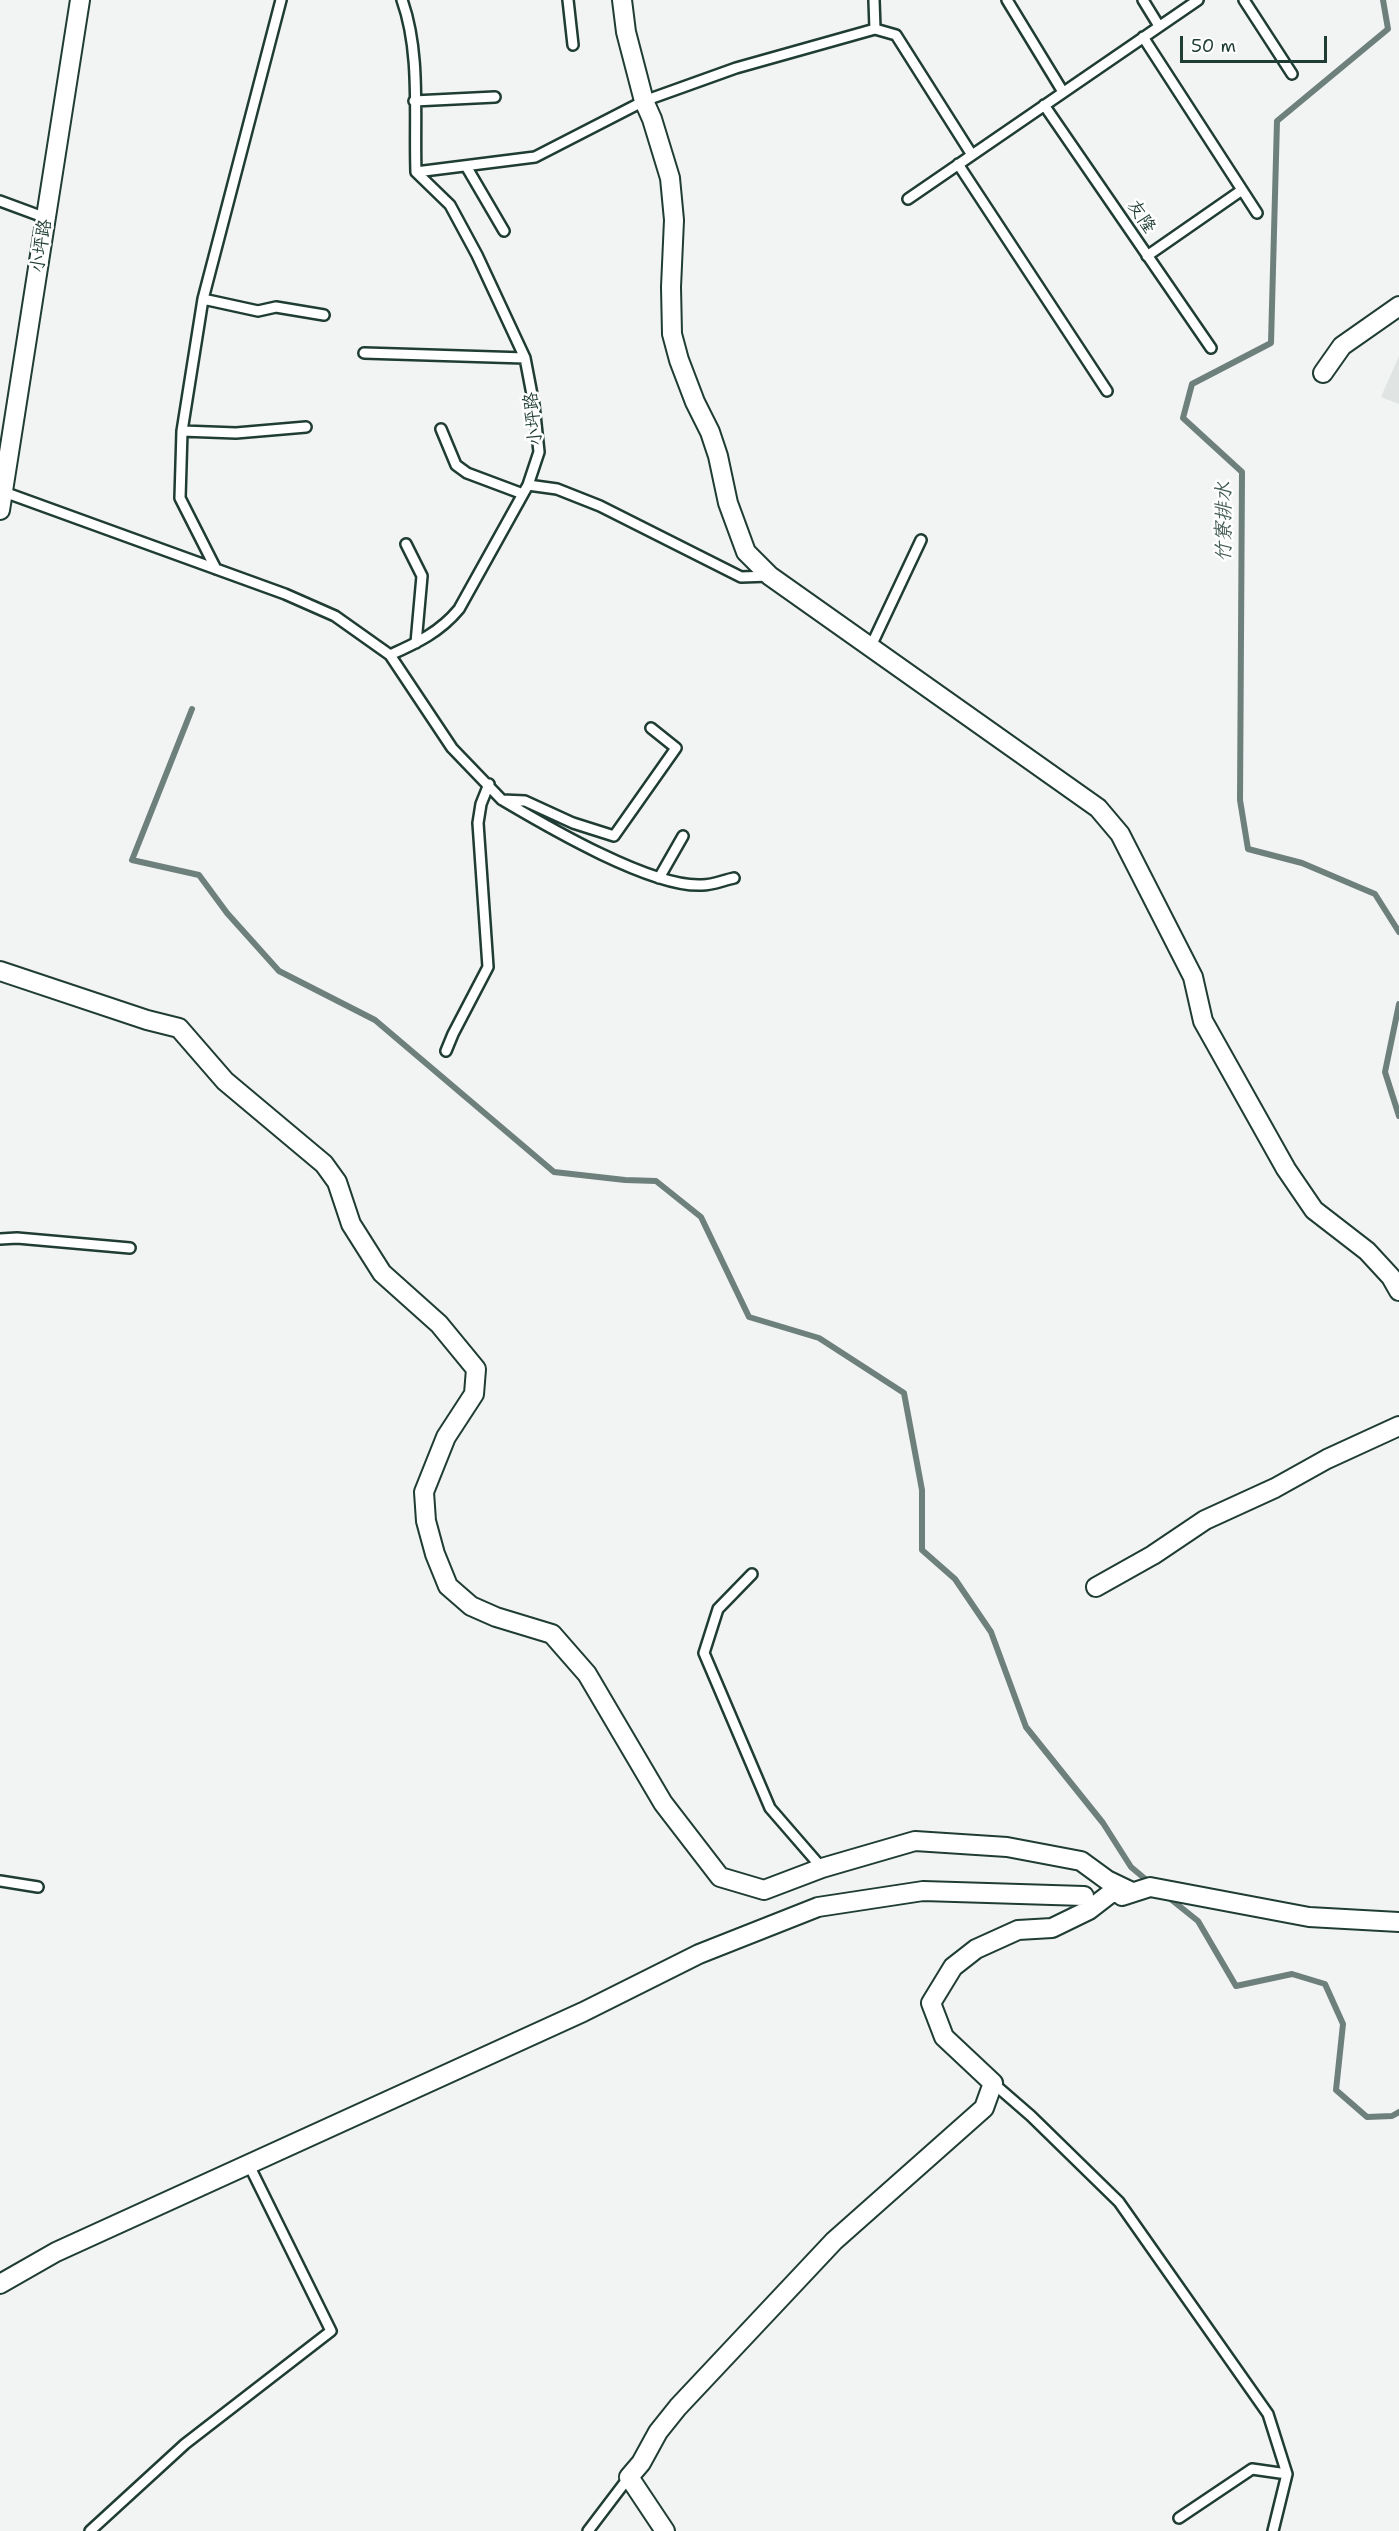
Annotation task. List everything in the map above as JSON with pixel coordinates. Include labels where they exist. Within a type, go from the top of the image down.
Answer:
[{"type":"street","name":"小坪路","points":[[2,501],[80,0]]},
{"type":"street","points":[[622,0],[626,32],[644,101],[652,119],[670,178],[674,220],[671,286],[672,334],[695,402],[710,432],[718,456],[728,503],[746,552],[770,576],[1098,808],[1120,834],[1193,977],[1203,1021],[1286,1168],[1314,1210],[1367,1251],[1391,1277],[1399,1292]]},
{"type":"street","points":[[1323,373],[1342,346],[1399,306]]},
{"type":"street","points":[[0,971],[147,1020],[179,1028],[225,1081],[324,1164],[337,1182],[351,1224],[382,1273],[439,1324],[476,1369],[474,1394],[446,1437],[424,1492],[426,1521],[435,1554],[448,1586],[471,1606],[496,1617],[552,1634],[587,1674],[663,1803],[720,1876],[764,1890],[822,1868],[915,1841],[1007,1847],[1081,1861],[1125,1895]]},
{"type":"street","points":[[1096,1587],[1153,1555],[1205,1520],[1399,1426]]},
{"type":"street","points":[[665,2531],[630,2477],[641,2463],[658,2432],[686,2398],[834,2241],[984,2108],[993,2083],[944,2037],[931,2003],[953,1967],[976,1949],[1018,1930],[1052,1928],[1089,1910],[1111,1893],[1125,1895],[1150,1887],[1309,1917],[1399,1922]]},
{"type":"street","points":[[0,2284],[56,2252],[583,2012],[699,1954],[818,1907],[923,1891],[1084,1896]]},
{"type":"lane","points":[[216,569],[180,498],[182,431],[203,299],[281,0]]},
{"type":"lane","points":[[402,0],[411,30],[416,172],[535,157],[644,101],[736,68],[875,28],[896,35],[972,155]]},
{"type":"lane","points":[[568,0],[573,45]]},
{"type":"lane","points":[[874,0],[875,28]]},
{"type":"lane","points":[[1007,0],[1063,92]]},
{"type":"lane","points":[[1143,0],[1159,26]]},
{"type":"lane","points":[[908,199],[1198,0]]},
{"type":"lane","points":[[1244,0],[1292,74]]},
{"type":"lane","points":[[1143,37],[1257,213]]},
{"type":"lane","points":[[414,101],[495,97]]},
{"type":"lane","name":"友隆","points":[[1044,105],[1211,348]]},
{"type":"lane","points":[[958,164],[1107,391]]},
{"type":"lane","points":[[465,166],[504,231]]},
{"type":"lane","name":"小坪路","points":[[2,501],[216,569],[285,594],[334,616],[376,642],[390,655],[416,644],[446,624],[459,609],[528,485],[539,452],[534,405],[525,358],[477,255],[450,205],[416,172]]},
{"type":"lane","points":[[1147,256],[1242,190]]},
{"type":"lane","points":[[0,201],[46,218]]},
{"type":"lane","points":[[203,299],[258,312],[276,307],[324,315]]},
{"type":"lane","points":[[364,352],[525,358]]},
{"type":"lane","points":[[182,431],[236,433],[306,427]]},
{"type":"lane","points":[[441,429],[456,465],[467,473],[523,494]]},
{"type":"lane","points":[[528,485],[557,489],[600,506],[741,577],[770,576]]},
{"type":"lane","points":[[871,646],[921,540]]},
{"type":"lane","points":[[406,544],[422,576],[416,644]]},
{"type":"lane","points":[[390,655],[452,748],[502,800],[612,859],[659,878],[702,885],[734,878]]},
{"type":"lane","points":[[502,800],[525,801],[573,824],[614,836],[676,748],[651,728]]},
{"type":"lane","points":[[446,1050],[488,967],[478,823],[481,804],[489,784]]},
{"type":"lane","points":[[659,878],[682,836]]},
{"type":"lane","points":[[0,1239],[16,1238],[130,1248]]},
{"type":"lane","points":[[752,1574],[718,1609],[704,1653],[770,1808],[822,1868]]},
{"type":"lane","points":[[0,1881],[38,1887]]},
{"type":"lane","points":[[993,2083],[1031,2116],[1119,2202],[1268,2414],[1287,2474],[1273,2531]]},
{"type":"lane","points":[[90,2531],[185,2444],[331,2331],[248,2163]]},
{"type":"lane","points":[[1179,2518],[1252,2469],[1287,2474]]},
{"type":"lane","points":[[588,2531],[630,2477]]},
{"type":"shaded area","points":[[1399,356],[1399,404],[1381,397]]},
{"type":"waterway","name":"竹寮排水","points":[[1383,0],[1388,29],[1277,121],[1271,343],[1192,384],[1183,418],[1242,472],[1240,800],[1248,849],[1302,863],[1375,894],[1399,932]]},
{"type":"waterway","points":[[192,709],[132,860],[199,875],[227,913],[279,971],[375,1020],[554,1172],[656,1181],[701,1217],[749,1317],[819,1338],[904,1393],[922,1490],[922,1550],[955,1579],[991,1632],[1026,1727],[1103,1823],[1131,1867],[1150,1883]]},
{"type":"waterway","name":"竹寮排水","points":[[1399,1004],[1385,1072],[1399,1116]]},
{"type":"waterway","points":[[1168,1897],[1198,1921],[1236,1986],[1292,1974],[1325,1984],[1343,2024],[1336,2090],[1367,2117],[1392,2116],[1399,2112]]}]
